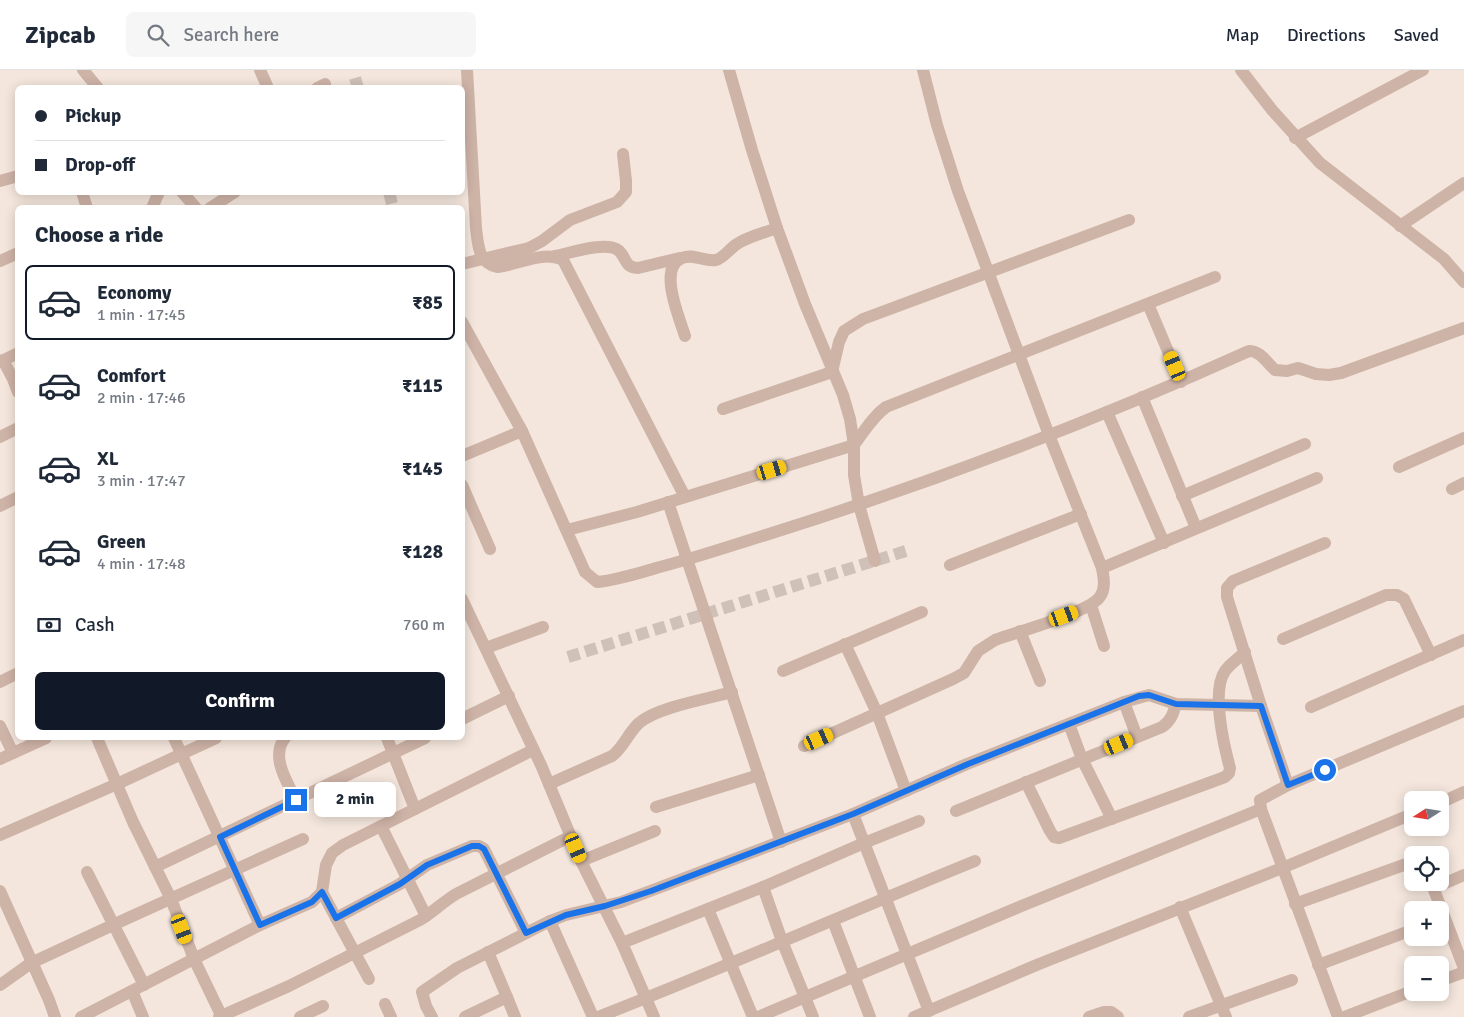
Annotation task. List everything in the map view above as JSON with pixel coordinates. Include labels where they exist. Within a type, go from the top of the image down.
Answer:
[{"type":"street","points":[[83,70],[96,85]]},
{"type":"street","points":[[260,70],[267,85]]},
{"type":"street","points":[[467,70],[476,228],[478,245],[483,259],[489,265],[497,267],[544,256],[555,256],[607,246],[619,251],[631,268],[696,256],[715,260],[721,258],[738,243],[777,228]]},
{"type":"street","points":[[729,70],[777,228],[832,372],[843,395],[850,419],[854,445],[854,475],[859,505],[874,561]]},
{"type":"street","points":[[804,746],[953,680],[964,672],[978,651],[985,645],[1078,611],[1091,605],[1099,598],[1103,591],[1102,568],[1049,434],[958,190],[937,125],[923,70]]},
{"type":"street","points":[[1241,70],[1295,138],[1320,163],[1444,259],[1464,282]]},
{"type":"street","points":[[1295,138],[1423,70]]},
{"type":"street","points":[[465,263],[530,248],[570,220],[617,202],[626,192],[623,154]]},
{"type":"street","points":[[0,181],[15,177]]},
{"type":"street","points":[[1400,226],[1464,182]]},
{"type":"street","points":[[185,195],[193,205]]},
{"type":"street","points":[[215,205],[230,195]]},
{"type":"street","points":[[832,372],[839,342],[844,331],[862,320],[1129,220]]},
{"type":"street","points":[[0,261],[15,254]]},
{"type":"street","points":[[555,256],[563,260],[685,497]]},
{"type":"street","points":[[680,258],[672,270],[671,285],[685,336]]},
{"type":"street","points":[[567,530],[685,497],[854,445],[875,416],[886,407],[1215,277]]},
{"type":"street","points":[[1148,304],[1181,382]]},
{"type":"street","points":[[465,327],[522,431],[585,572],[597,582],[611,581],[688,560],[906,489],[1181,382],[1249,351],[1256,351],[1261,354],[1275,370],[1287,371],[1298,368],[1316,374],[1329,375],[1341,373],[1464,328]]},
{"type":"street","points":[[15,354],[2,361],[15,384]]},
{"type":"street","points":[[723,409],[832,372]]},
{"type":"street","points":[[1142,397],[1196,528]]},
{"type":"street","points":[[1106,412],[1164,543]]},
{"type":"street","points":[[0,437],[15,430]]},
{"type":"street","points":[[465,455],[522,431]]},
{"type":"street","points":[[1399,466],[1464,438]]},
{"type":"street","points":[[1182,496],[1305,444]]},
{"type":"street","points":[[1102,568],[1317,478]]},
{"type":"street","points":[[1452,489],[1464,483]]},
{"type":"street","points":[[465,492],[490,549]]},
{"type":"street","points":[[0,506],[15,498]]},
{"type":"street","points":[[668,502],[781,842]]},
{"type":"street","points":[[950,564],[1081,514]]},
{"type":"street","points":[[1288,785],[1261,706],[1228,598],[1227,588],[1233,581],[1325,543]]},
{"type":"street","points":[[1283,639],[1386,595],[1397,594],[1404,599],[1431,655]]},
{"type":"street","points":[[465,604],[509,696],[581,861],[605,906],[654,1017]]},
{"type":"street","points":[[1091,605],[1104,646]]},
{"type":"street","points":[[783,671],[922,612]]},
{"type":"street","points":[[486,648],[543,627]]},
{"type":"street","points":[[1020,631],[1040,680]]},
{"type":"street","points":[[1311,707],[1464,640]]},
{"type":"street","points":[[845,644],[877,713],[906,791]]},
{"type":"street","points":[[1026,782],[1050,831],[1054,837],[1059,838],[1225,777],[1230,773],[1230,768],[1221,729],[1220,685],[1225,671],[1245,652]]},
{"type":"street","points":[[0,682],[15,674]]},
{"type":"street","points":[[549,784],[612,756],[620,750],[638,724],[647,717],[661,711],[732,692]]},
{"type":"street","points":[[432,1017],[422,992],[457,968],[550,921],[651,891],[781,842],[853,814],[968,764],[1124,702],[1149,695],[1176,704],[1261,706]]},
{"type":"street","points":[[465,718],[509,696]]},
{"type":"street","points":[[1124,702],[1137,737]]},
{"type":"street","points":[[956,811],[1169,723],[1176,704]]},
{"type":"street","points":[[1338,1017],[1259,804],[1264,797],[1288,785],[1464,711]]},
{"type":"street","points":[[1068,724],[1082,759],[1112,819]]},
{"type":"street","points":[[0,726],[13,753]]},
{"type":"street","points":[[0,759],[42,740]]},
{"type":"street","points":[[98,740],[171,899],[194,959],[221,1017],[355,953],[426,916],[442,902],[571,836]]},
{"type":"street","points":[[175,740],[260,925]]},
{"type":"street","points":[[0,836],[212,740]]},
{"type":"street","points":[[283,740],[279,753],[281,767],[296,800]]},
{"type":"street","points":[[388,740],[415,809]]},
{"type":"street","points":[[155,867],[421,740]]},
{"type":"street","points":[[81,1017],[260,925],[312,902],[322,892],[326,865],[332,853],[343,845],[533,750]]},
{"type":"street","points":[[656,807],[759,775]]},
{"type":"street","points":[[1449,799],[1464,792]]},
{"type":"street","points":[[758,1017],[907,953],[1261,809]]},
{"type":"street","points":[[853,814],[929,1011]]},
{"type":"street","points":[[914,1017],[1039,964],[1282,868],[1404,817]]},
{"type":"street","points":[[622,943],[763,887],[918,821]]},
{"type":"street","points":[[380,826],[426,916]]},
{"type":"street","points":[[581,861],[655,831]]},
{"type":"street","points":[[0,985],[31,963],[113,924],[304,839]]},
{"type":"street","points":[[336,918],[400,884],[427,865],[472,846],[479,846],[484,849],[526,933]]},
{"type":"street","points":[[598,1017],[833,921],[885,897],[975,860]]},
{"type":"street","points":[[1295,904],[1404,865]]},
{"type":"street","points":[[87,872],[144,985]]},
{"type":"street","points":[[1449,880],[1464,875]]},
{"type":"street","points":[[763,887],[782,941],[813,1017]]},
{"type":"street","points":[[0,891],[5,918],[31,963],[49,1000],[54,1017]]},
{"type":"street","points":[[322,892],[369,979]]},
{"type":"street","points":[[1180,907],[1224,1011]]},
{"type":"street","points":[[708,909],[753,1017]]},
{"type":"street","points":[[550,921],[593,1017]]},
{"type":"street","points":[[833,921],[870,1017]]},
{"type":"street","points":[[1449,931],[1461,953],[1464,970],[1449,977]]},
{"type":"street","points":[[1318,965],[1404,933]]},
{"type":"street","points":[[488,952],[515,1017]]},
{"type":"street","points":[[1189,1017],[1224,1011],[1292,980]]},
{"type":"street","points":[[132,991],[143,1017]]},
{"type":"street","points":[[1344,1017],[1404,995]]},
{"type":"street","points":[[465,1017],[507,998]]},
{"type":"street","points":[[385,1004],[391,1017]]},
{"type":"street","points":[[300,1017],[323,1006]]},
{"type":"street","points":[[1089,1017],[1104,1012],[1111,1012],[1118,1017]]},
{"type":"tunnel","points":[[355,78],[357,85]]},
{"type":"tunnel","points":[[390,195],[392,205]]},
{"type":"tunnel","points":[[568,657],[909,550]]},
{"type":"route","points":[[296,800],[220,837],[260,925],[312,902],[322,892],[336,918],[400,884],[427,865],[472,846],[479,846],[484,849],[526,933],[566,915],[621,902],[853,814],[968,764],[1139,696],[1149,695],[1176,704],[1261,706],[1288,785],[1325,770]]}]
